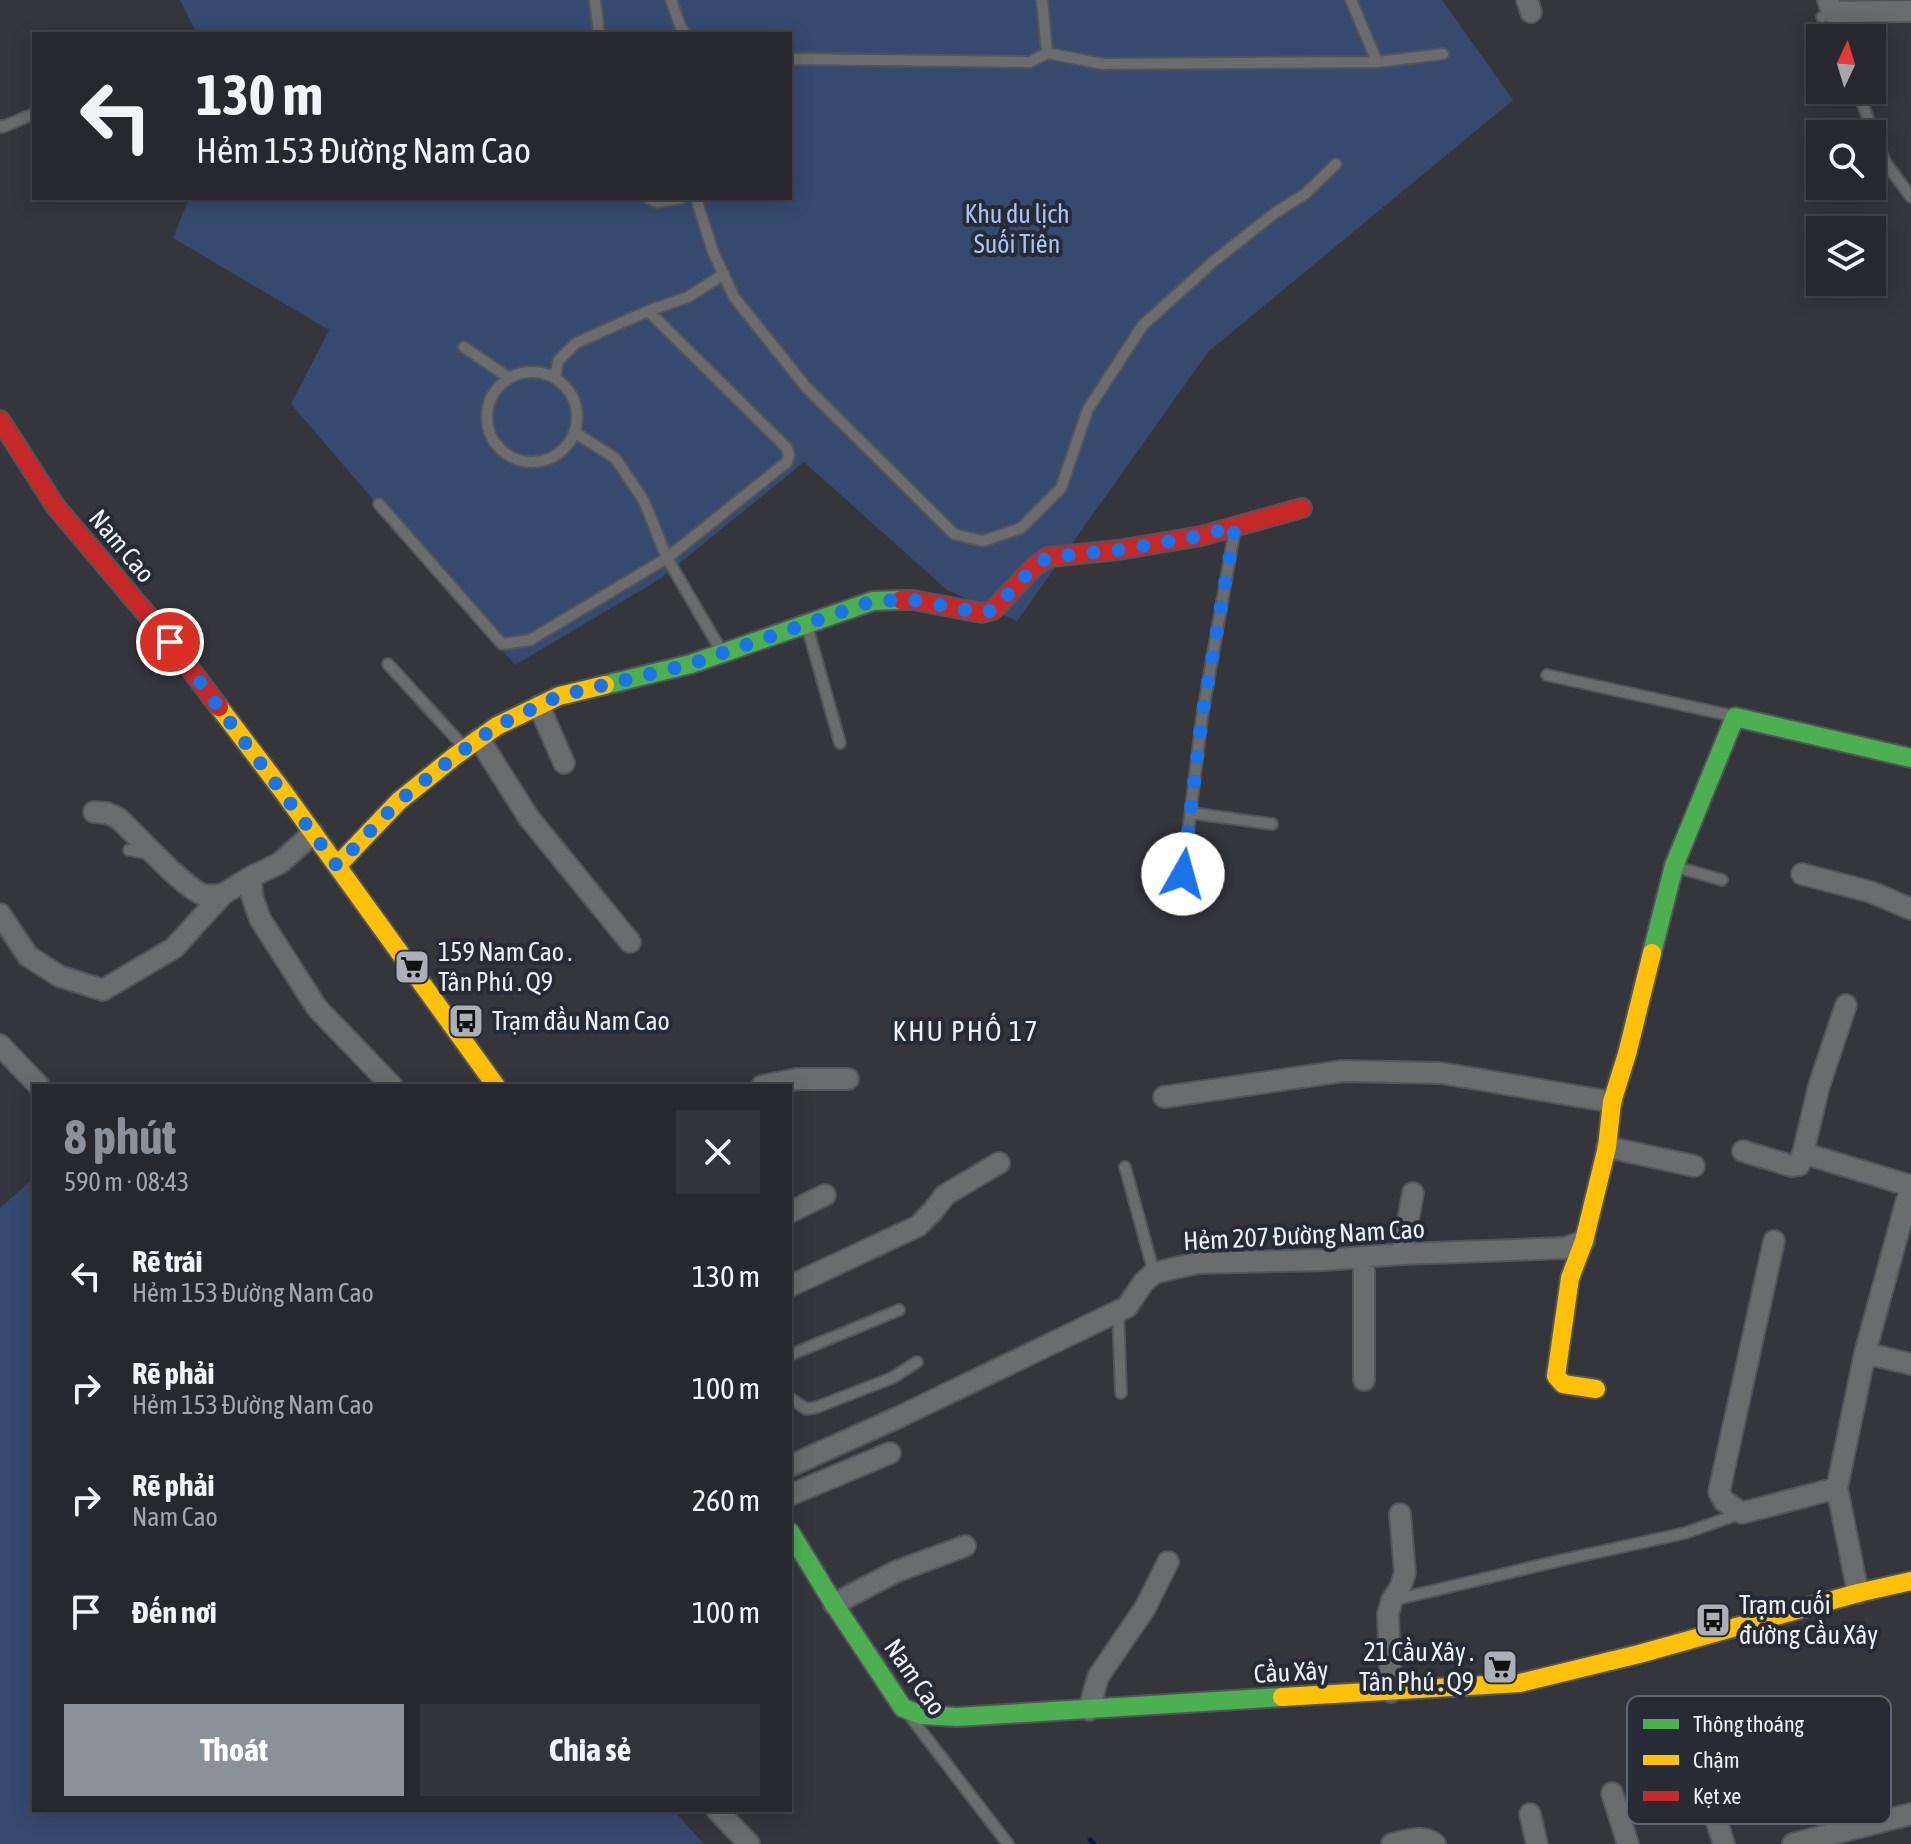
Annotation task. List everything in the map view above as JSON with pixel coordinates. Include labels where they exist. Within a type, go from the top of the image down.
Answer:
[{"type":"street","points":[[1827,10],[1911,11]]},
{"type":"street","name":"Nam Cao","points":[[0,420],[56,507],[170,642],[313,833],[487,1083]]},
{"type":"street","points":[[337,866],[399,801],[472,744],[497,726],[559,696],[691,664],[873,601],[913,600],[982,613],[993,610],[1034,567],[1048,557],[1118,550],[1201,536],[1302,508]]},
{"type":"street","points":[[539,706],[564,763]]},
{"type":"street","points":[[1596,1389],[1563,1384],[1556,1372],[1570,1278],[1584,1241],[1607,1147],[1612,1102],[1674,866],[1735,717],[1911,758]]},
{"type":"street","points":[[472,744],[630,942]]},
{"type":"street","points":[[94,812],[118,818],[202,894],[223,894]]},
{"type":"street","points":[[0,914],[28,956],[59,976],[103,990],[174,948],[223,894],[280,863],[313,833]]},
{"type":"street","points":[[1802,874],[1871,892],[1911,909]]},
{"type":"street","points":[[251,877],[252,896],[260,919],[317,1008],[390,1084]]},
{"type":"street","points":[[1743,1151],[1792,1166],[1799,1165],[1819,1086],[1846,1005]]},
{"type":"street","points":[[0,1045],[37,1084]]},
{"type":"street","points":[[1164,1097],[1343,1071],[1441,1073],[1612,1102]]},
{"type":"street","points":[[772,1084],[797,1079],[848,1079]]},
{"type":"street","points":[[1607,1147],[1694,1166]]},
{"type":"street","points":[[1803,1153],[1911,1186],[1865,1353],[1837,1488],[1858,1593]]},
{"type":"street","points":[[792,1285],[918,1226],[945,1195],[999,1163]]},
{"type":"street","points":[[1402,1254],[1413,1193]]},
{"type":"street","points":[[792,1211],[825,1195]]},
{"type":"street","name":"Hẻm 207 Đường Nam Cao","points":[[792,1465],[1127,1307],[1154,1273],[1197,1263],[1565,1248],[1584,1241]]},
{"type":"street","points":[[1774,1241],[1719,1492],[1724,1501],[1742,1513],[1837,1488]]},
{"type":"street","points":[[1364,1257],[1364,1380]]},
{"type":"street","points":[[1865,1353],[1911,1364]]},
{"type":"street","points":[[792,1494],[890,1453]]},
{"type":"street","points":[[1391,1692],[1388,1614],[1405,1573],[1400,1514]]},
{"type":"street","name":"Nam Cao","points":[[792,1535],[903,1708]]},
{"type":"street","points":[[834,1604],[895,1572],[965,1546]]},
{"type":"street","points":[[1089,1710],[1098,1677],[1145,1608],[1168,1562]]},
{"type":"street","name":"Cầu Xây","points":[[903,1708],[922,1715],[957,1717],[1520,1683],[1911,1581]]},
{"type":"street","points":[[1612,1793],[1628,1844]]},
{"type":"street","points":[[719,1812],[749,1844]]},
{"type":"street","points":[[1530,1814],[1537,1844]]},
{"type":"street","points":[[1891,1819],[1911,1814]]},
{"type":"street","points":[[1717,1824],[1724,1844]]},
{"type":"street","points":[[1793,1844],[1872,1824]]},
{"type":"street","points":[[1392,1844],[1428,1841]]},
{"type":"lane","points":[[595,0],[599,32]]},
{"type":"lane","points":[[671,0],[684,32]]},
{"type":"lane","points":[[1042,0],[1047,53]]},
{"type":"lane","points":[[1351,0],[1377,62]]},
{"type":"lane","points":[[792,59],[1030,62],[1047,53],[1103,64],[1377,62],[1443,54]]},
{"type":"lane","points":[[1862,104],[1885,162],[1911,197]]},
{"type":"lane","points":[[0,126],[32,115]]},
{"type":"lane","points":[[697,200],[713,252],[734,297],[806,387],[954,534],[983,541],[1021,528],[1061,488],[1088,409],[1143,325],[1214,261],[1275,213],[1305,194],[1336,164]]},
{"type":"lane","points":[[555,378],[558,361],[576,343],[688,297],[724,274]]},
{"type":"lane","points":[[379,504],[502,644],[530,640],[667,558],[787,462],[789,455],[787,448],[648,311]]},
{"type":"lane","points":[[464,347],[509,378]]},
{"type":"lane","points":[[524,373],[540,373],[555,378],[567,388],[575,402],[577,417],[567,446],[555,456],[540,462],[509,456],[497,446],[489,432],[486,417],[489,401],[497,388],[509,378],[524,373]]},
{"type":"lane","points":[[574,432],[615,458],[644,501],[667,558],[723,654]]},
{"type":"lane","points":[[1183,874],[1202,717],[1235,526]]},
{"type":"lane","points":[[806,624],[840,743]]},
{"type":"lane","points":[[388,664],[472,744]]},
{"type":"lane","points":[[1547,675],[1735,717]]},
{"type":"lane","points":[[1191,813],[1272,824]]},
{"type":"lane","points":[[129,850],[158,857]]},
{"type":"lane","points":[[1674,866],[1722,880]]},
{"type":"lane","points":[[1125,1167],[1154,1273]]},
{"type":"lane","points":[[792,1354],[899,1310]]},
{"type":"lane","points":[[1118,1311],[1121,1393]]},
{"type":"lane","points":[[792,1399],[806,1409],[817,1407],[892,1378],[917,1362]]},
{"type":"lane","points":[[1392,1600],[1685,1533],[1742,1513]]},
{"type":"lane","name":"Nam Cao","points":[[903,1708],[1008,1844]]},
{"type":"green space","name":"Khu du lịch Suối Tiên","points":[[180,0],[1442,0],[1513,100],[1208,352],[1017,621],[947,590],[804,462],[660,579],[515,665],[291,404],[329,330],[173,238],[188,200],[792,200],[792,32],[196,32]]},
{"type":"green space","points":[[32,1180],[32,1812],[675,1812],[704,1844],[0,1844],[0,1208]]},
{"type":"waterway","points":[[1090,1840],[1094,1844]]},
{"type":"traffic: fast","points":[[605,685],[691,664],[873,601],[901,600]]},
{"type":"traffic: fast","points":[[1652,953],[1674,866],[1735,717],[1911,758]]},
{"type":"traffic: fast","points":[[792,1535],[903,1708],[922,1715],[957,1717],[1282,1697]]},
{"type":"traffic: slow","points":[[337,866],[399,801],[497,726],[559,696],[605,685]]},
{"type":"traffic: slow","points":[[219,707],[495,1084]]},
{"type":"traffic: slow","points":[[1596,1389],[1563,1384],[1556,1376],[1570,1278],[1584,1241],[1607,1147],[1612,1102],[1652,953]]},
{"type":"traffic: slow","points":[[1282,1697],[1520,1683],[1911,1581]]},
{"type":"traffic: jam","points":[[0,420],[56,507],[170,642],[219,707]]},
{"type":"traffic: jam","points":[[901,600],[982,613],[993,610],[1034,567],[1048,557],[1118,550],[1201,536],[1302,508]]},
{"type":"place","name":"159 Nam Cao . Tân Phú . Q9","points":[[412,967]]},
{"type":"place","name":"Trạm đầu Nam Cao","points":[[466,1021]]},
{"type":"place","name":"Trạm cuối đường Cầu Xây","points":[[1713,1620]]},
{"type":"place","name":"21 Cầu Xây . Tân Phú . Q9","points":[[1500,1667]]},
{"type":"district","name":"KHU PHỐ 17","points":[[966,1031]]},
{"type":"route","points":[[170,642],[337,866],[399,801],[455,756],[497,726],[559,696],[691,664],[873,601],[913,600],[982,613],[993,610],[1034,567],[1048,557],[1118,550],[1201,536],[1235,526],[1202,717],[1183,874]]}]
